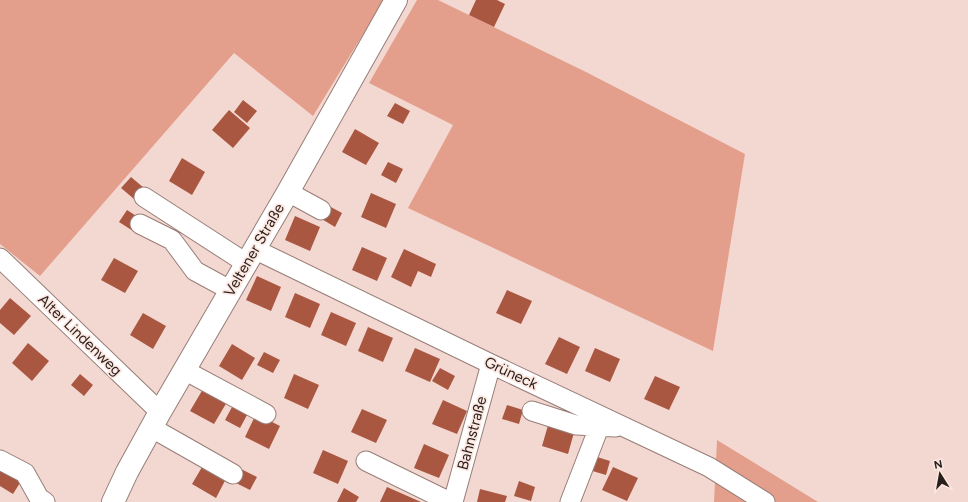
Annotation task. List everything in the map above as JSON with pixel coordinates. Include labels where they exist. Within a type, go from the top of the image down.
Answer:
[{"type":"main road","name":"Veltener Straße","points":[[113,502],[127,472],[184,370],[288,192],[396,0]]},
{"type":"street","points":[[288,192],[321,210]]},
{"type":"street","name":"Grüneck","points":[[144,197],[250,256],[491,364],[599,421],[626,427],[709,467],[765,502]]},
{"type":"street","points":[[140,224],[172,240],[195,271],[230,290]]},
{"type":"street","name":"Alter Lindenweg","points":[[0,258],[156,420],[233,474]]},
{"type":"street","name":"Bahnstraße","points":[[454,502],[491,364]]},
{"type":"street","points":[[184,370],[266,414]]},
{"type":"street","points":[[532,411],[576,426],[599,421],[596,435],[570,502]]},
{"type":"street","points":[[0,460],[25,473],[39,498],[45,502]]},
{"type":"street","points":[[366,461],[450,502]]},
{"type":"shaded area","points":[[0,0],[384,0],[313,116],[234,53],[40,276],[0,244]]},
{"type":"shaded area","points":[[417,0],[438,0],[586,72],[745,154],[713,351],[408,208],[453,125],[369,83]]},
{"type":"shaded area","points":[[717,440],[818,502],[714,502]]},
{"type":"building","points":[[476,0],[497,0],[505,4],[494,27],[469,15]]},
{"type":"building","points":[[243,100],[257,111],[247,123],[234,112]]},
{"type":"building","points":[[395,103],[410,111],[403,124],[387,116]]},
{"type":"building","points":[[229,110],[250,128],[233,148],[212,130]]},
{"type":"building","points":[[355,129],[379,143],[366,165],[342,152]]},
{"type":"building","points":[[182,158],[205,172],[192,195],[169,181]]},
{"type":"building","points":[[388,162],[403,169],[396,183],[381,175]]},
{"type":"building","points":[[131,177],[144,188],[134,199],[121,188]]},
{"type":"building","points":[[371,193],[396,204],[386,228],[361,217]]},
{"type":"building","points":[[327,205],[342,213],[335,227],[320,218]]},
{"type":"building","points":[[127,210],[141,219],[133,231],[119,222]]},
{"type":"building","points":[[295,216],[320,227],[310,251],[285,240]]},
{"type":"building","points":[[362,247],[387,258],[377,281],[352,270]]},
{"type":"building","points":[[404,249],[436,264],[431,277],[418,271],[411,287],[391,277]]},
{"type":"building","points":[[114,258],[138,271],[125,293],[101,280]]},
{"type":"building","points":[[257,276],[281,287],[271,311],[246,300]]},
{"type":"building","points":[[507,290],[532,301],[521,324],[496,313]]},
{"type":"building","points":[[295,293],[320,304],[310,328],[285,317]]},
{"type":"building","points":[[10,298],[31,316],[14,335],[0,323],[0,310]]},
{"type":"building","points":[[331,312],[356,323],[346,346],[321,335]]},
{"type":"building","points":[[143,313],[166,326],[153,349],[130,335]]},
{"type":"building","points":[[368,327],[393,338],[383,362],[358,351]]},
{"type":"building","points":[[559,337],[580,347],[567,374],[545,364]]},
{"type":"building","points":[[28,343],[49,361],[32,381],[12,363]]},
{"type":"building","points":[[232,344],[255,358],[242,380],[219,366]]},
{"type":"building","points":[[415,348],[440,359],[430,382],[405,371]]},
{"type":"building","points":[[595,348],[620,359],[610,382],[585,371]]},
{"type":"building","points":[[264,352],[280,360],[273,373],[257,365]]},
{"type":"building","points":[[440,368],[455,376],[448,390],[432,381]]},
{"type":"building","points":[[80,374],[93,385],[84,396],[71,385]]},
{"type":"building","points":[[294,374],[319,385],[308,409],[284,398]]},
{"type":"building","points":[[655,376],[680,387],[669,410],[644,399]]},
{"type":"building","points":[[203,389],[227,402],[214,424],[190,411]]},
{"type":"building","points":[[443,400],[467,411],[457,434],[432,424]]},
{"type":"building","points":[[507,405],[523,410],[519,424],[502,419]]},
{"type":"building","points":[[232,407],[247,415],[240,428],[225,420]]},
{"type":"building","points":[[362,409],[387,420],[376,443],[351,432]]},
{"type":"building","points":[[256,414],[280,426],[269,449],[245,437]]},
{"type":"building","points":[[549,422],[575,429],[568,454],[542,446]]},
{"type":"building","points":[[424,444],[449,455],[439,478],[414,468]]},
{"type":"building","points":[[323,450],[348,461],[338,484],[313,473]]},
{"type":"building","points":[[594,456],[610,461],[606,475],[589,470]]},
{"type":"building","points":[[205,462],[228,475],[216,498],[192,484]]},
{"type":"building","points":[[0,465],[23,478],[13,494],[0,486]]},
{"type":"building","points":[[613,467],[638,478],[627,501],[602,490]]},
{"type":"building","points":[[241,469],[257,477],[250,490],[234,482]]},
{"type":"building","points":[[519,481],[535,487],[531,501],[514,496]]},
{"type":"building","points":[[387,487],[412,498],[421,502],[380,502]]},
{"type":"building","points":[[344,488],[359,497],[356,502],[337,502]]},
{"type":"building","points":[[480,489],[507,496],[505,502],[477,502]]}]
